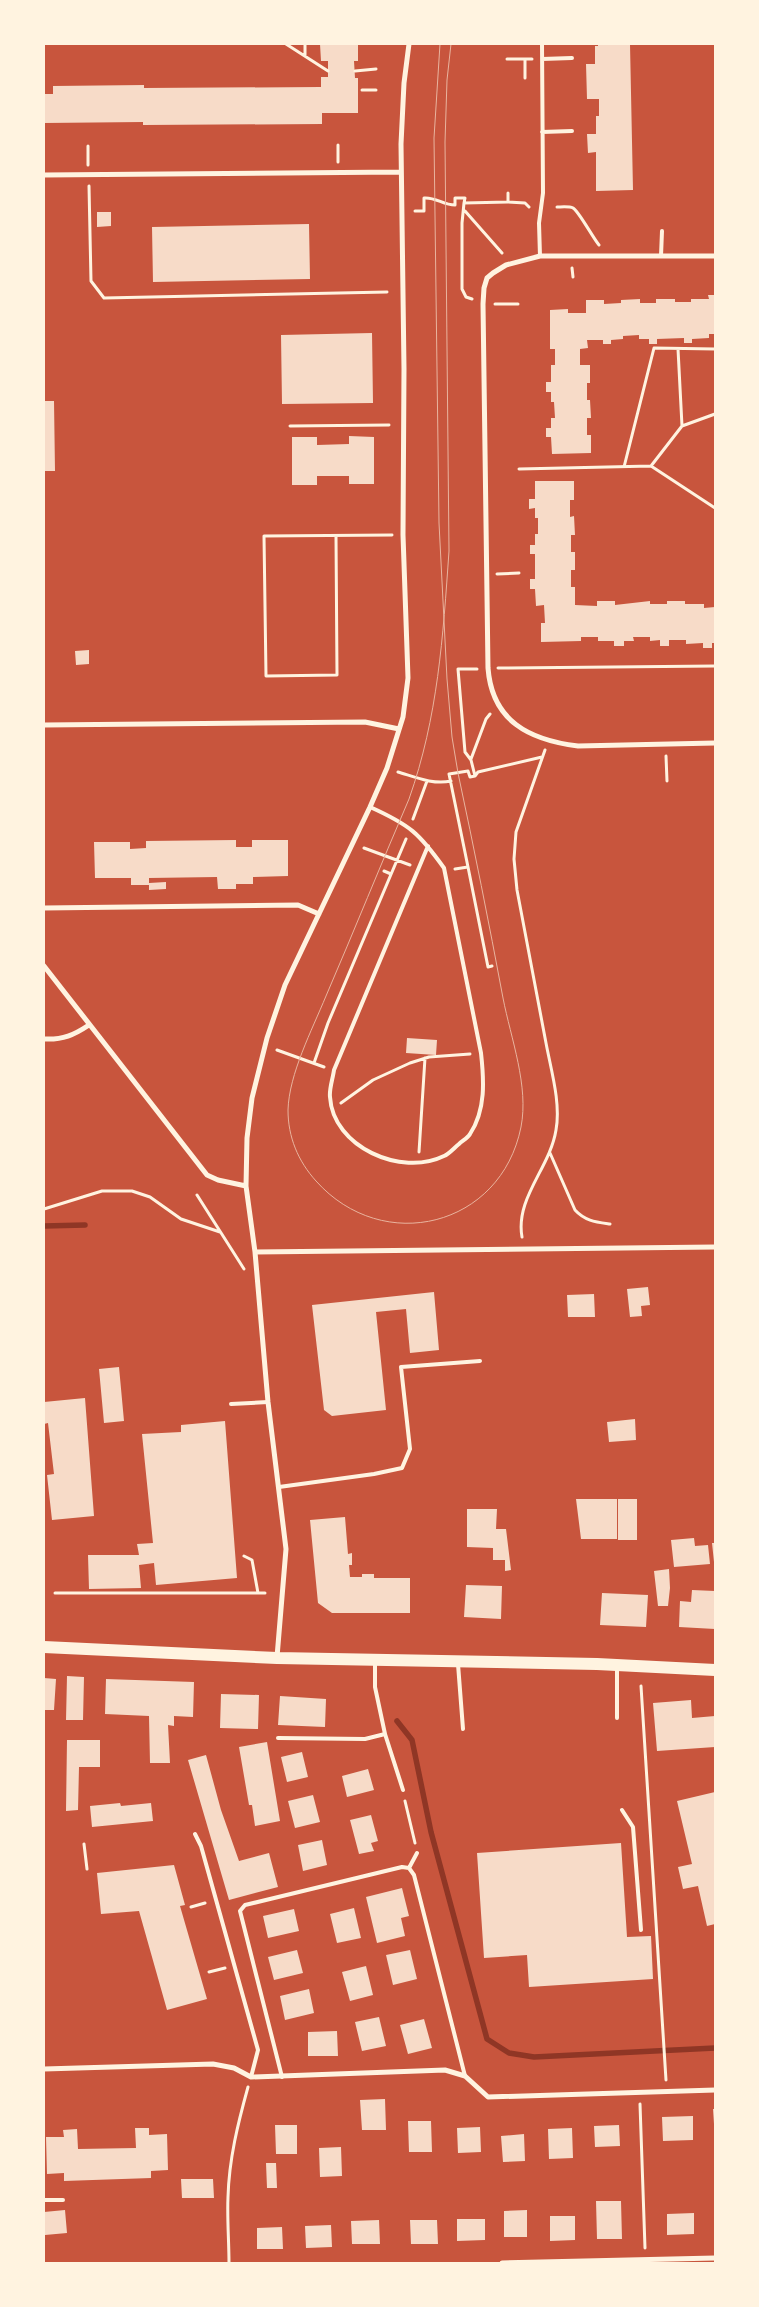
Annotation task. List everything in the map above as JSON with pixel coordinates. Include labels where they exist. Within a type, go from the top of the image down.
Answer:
[{"type":"main road","points":[[44,1647],[277,1658],[618,1665],[715,1670]]},
{"type":"street","points":[[277,1658],[286,1549],[268,1402],[256,1252],[246,1186],[247,1138],[252,1098],[267,1038],[285,985],[387,768],[399,729],[408,678],[403,535],[404,369],[401,172],[404,83],[409,44]]},
{"type":"street","points":[[44,175],[401,172]]},
{"type":"street","points":[[715,256],[540,256],[506,265],[487,278],[483,304],[488,668],[490,688],[498,706],[505,715],[528,732],[551,741],[578,746],[715,743]]},
{"type":"street","points":[[44,725],[366,722],[399,729]]},
{"type":"street","points":[[44,908],[298,905],[319,914]]},
{"type":"street","points":[[44,966],[207,1175],[218,1180],[246,1186]]},
{"type":"street","points":[[44,1039],[61,1039],[72,1036],[89,1025]]},
{"type":"street","points":[[256,1252],[715,1246]]},
{"type":"street","points":[[44,2069],[214,2064],[234,2068],[251,2077],[445,2070],[465,2076],[488,2097],[715,2090]]},
{"type":"street","points":[[502,2263],[715,2258]]},
{"type":"lane","points":[[540,256],[539,223],[543,194],[542,44]]},
{"type":"lane","points":[[542,59],[572,58]]},
{"type":"lane","points":[[542,132],[572,131]]},
{"type":"lane","points":[[661,256],[662,231]]},
{"type":"lane","points":[[370,807],[410,827],[428,846],[444,868],[481,1053],[484,1081],[482,1106],[470,1134],[445,1156],[419,1163],[386,1160],[355,1143],[338,1126],[329,1096],[334,1070],[428,846]]},
{"type":"lane","points":[[279,1487],[374,1474],[402,1468],[410,1449],[401,1367],[480,1361]]},
{"type":"lane","points":[[231,1404],[268,1402]]},
{"type":"lane","points":[[375,1661],[375,1687],[385,1734],[402,1790]]},
{"type":"lane","points":[[458,1663],[463,1729]]},
{"type":"lane","points":[[617,1718],[618,1665]]},
{"type":"lane","points":[[278,1738],[365,1738],[385,1734]]},
{"type":"lane","points":[[622,1810],[634,1827],[641,1930]]},
{"type":"lane","points":[[195,1834],[201,1846],[258,2050],[251,2077]]},
{"type":"lane","points":[[409,1868],[417,1853]]},
{"type":"lane","points":[[282,2077],[240,1911],[245,1905],[402,1867],[409,1868],[414,1875],[465,2076]]},
{"type":"lane","points":[[44,2200],[63,2200]]},
{"type":"path","points":[[286,44],[328,71]]},
{"type":"path","points":[[305,44],[305,56]]},
{"type":"path","points":[[508,59],[542,59]]},
{"type":"path","points":[[525,59],[525,78]]},
{"type":"path","points":[[354,70],[376,69]]},
{"type":"path","points":[[362,90],[376,90]]},
{"type":"path","points":[[508,193],[508,202]]},
{"type":"path","points":[[415,212],[424,211],[424,198],[435,197],[446,205],[455,205],[455,198],[464,198],[462,289],[466,297],[483,304],[518,304]]},
{"type":"path","points":[[464,203],[525,203],[530,208]]},
{"type":"path","points":[[556,207],[572,207],[578,212],[586,228],[599,245]]},
{"type":"path","points":[[465,211],[502,254]]},
{"type":"path","points":[[90,228],[91,281],[104,298],[387,292]]},
{"type":"path","points":[[624,467],[654,348],[715,349]]},
{"type":"path","points":[[678,349],[682,426]]},
{"type":"path","points":[[651,466],[682,426],[715,414]]},
{"type":"path","points":[[290,426],[388,425]]},
{"type":"path","points":[[519,469],[651,466],[715,508]]},
{"type":"path","points":[[336,536],[337,674],[266,676],[264,536],[403,535]]},
{"type":"path","points":[[487,574],[519,573]]},
{"type":"path","points":[[475,776],[471,760],[465,752],[458,669],[715,666]]},
{"type":"path","points":[[471,760],[486,719],[490,714]]},
{"type":"path","points":[[666,753],[666,781]]},
{"type":"path","points":[[492,966],[488,967],[455,794],[449,774],[468,771],[470,777],[475,776],[478,772],[543,757],[516,832],[514,859],[517,890],[557,1111],[556,1130],[550,1152],[520,1216],[524,1248]]},
{"type":"path","points":[[397,771],[427,781],[442,783],[451,781]]},
{"type":"path","points":[[417,809],[427,781]]},
{"type":"path","points":[[277,1050],[314,1063],[326,1022],[404,843]]},
{"type":"path","points":[[362,847],[408,865]]},
{"type":"path","points":[[454,870],[468,867]]},
{"type":"path","points":[[384,871],[391,874]]},
{"type":"path","points":[[350,1097],[373,1080],[425,1058],[469,1054]]},
{"type":"path","points":[[419,1163],[425,1058]]},
{"type":"path","points":[[550,1152],[575,1210],[582,1217],[592,1222],[610,1224]]},
{"type":"path","points":[[44,1209],[102,1191],[132,1191],[150,1197],[181,1220],[220,1232]]},
{"type":"path","points":[[197,1195],[244,1270]]},
{"type":"path","points":[[244,1556],[252,1560],[258,1593]]},
{"type":"path","points":[[55,1593],[265,1593]]},
{"type":"path","points":[[641,1686],[667,2091]]},
{"type":"path","points":[[402,1790],[417,1853]]},
{"type":"path","points":[[84,1844],[87,1869]]},
{"type":"path","points":[[229,2263],[228,2198],[230,2163],[238,2122],[251,2077]]},
{"type":"path","points":[[640,2091],[646,2259]]},
{"type":"building","points":[[320,44],[358,44],[358,61],[354,61],[355,78],[358,78],[358,113],[322,113],[322,124],[143,125],[143,122],[44,123],[44,94],[53,94],[53,86],[144,85],[144,88],[321,87],[321,77],[328,77],[328,61],[321,61]]},
{"type":"building","points":[[598,44],[630,44],[633,190],[596,191],[596,152],[588,153],[587,134],[596,134],[596,116],[599,116],[599,99],[587,99],[586,64],[595,64],[595,46],[598,46]]},
{"type":"building","points":[[97,212],[111,212],[111,226],[97,227]]},
{"type":"building","points":[[309,224],[310,279],[153,282],[152,227]]},
{"type":"building","points":[[708,295],[715,295],[715,334],[709,334],[709,338],[692,339],[692,343],[684,343],[684,338],[657,339],[657,344],[649,344],[649,339],[639,339],[639,335],[623,336],[623,339],[611,340],[611,344],[603,344],[603,340],[587,340],[588,348],[580,349],[580,365],[590,365],[590,383],[587,383],[587,400],[590,400],[591,418],[587,418],[587,435],[591,435],[591,453],[552,454],[551,437],[546,437],[546,428],[551,428],[551,418],[555,418],[554,402],[551,402],[551,392],[546,392],[546,382],[551,382],[551,365],[555,365],[555,349],[550,349],[550,310],[568,309],[568,313],[586,313],[586,300],[604,300],[604,304],[621,303],[621,300],[640,299],[640,303],[656,303],[656,299],[675,299],[675,302],[691,302],[691,299],[709,299]]},
{"type":"building","points":[[372,333],[373,403],[282,404],[281,335]]},
{"type":"building","points":[[44,401],[54,401],[55,471],[44,471]]},
{"type":"building","points":[[349,436],[374,437],[374,484],[349,484],[349,476],[317,476],[317,485],[292,485],[292,437],[317,437],[317,445],[349,444]]},
{"type":"building","points":[[535,481],[574,481],[574,500],[570,500],[570,517],[574,516],[575,535],[571,535],[571,552],[575,552],[575,570],[571,570],[571,587],[575,587],[575,605],[597,606],[597,601],[615,601],[615,605],[650,601],[650,604],[667,604],[667,601],[685,601],[685,604],[704,604],[704,608],[715,607],[715,643],[712,643],[712,648],[703,648],[703,643],[686,644],[686,640],[669,640],[669,646],[660,646],[660,640],[650,641],[650,637],[633,637],[634,641],[624,641],[624,646],[614,646],[614,641],[598,641],[598,637],[581,637],[581,641],[541,642],[541,623],[545,623],[544,605],[536,606],[535,589],[530,589],[530,579],[535,579],[535,554],[530,554],[530,545],[535,545],[535,534],[538,534],[538,518],[535,518],[535,508],[529,509],[529,499],[535,499]]},
{"type":"building","points":[[89,650],[89,664],[76,665],[75,651]]},
{"type":"building","points":[[236,840],[236,847],[252,847],[252,840],[288,840],[288,876],[253,877],[253,884],[236,884],[236,889],[218,889],[217,877],[149,878],[149,883],[166,882],[166,889],[149,890],[149,885],[131,885],[131,878],[95,878],[94,842],[130,842],[130,849],[146,848],[146,841]]},
{"type":"building","points":[[407,1038],[437,1040],[436,1055],[406,1053]]},
{"type":"building","points":[[648,1287],[650,1305],[641,1306],[642,1316],[630,1317],[627,1289]]},
{"type":"building","points":[[434,1292],[439,1350],[410,1353],[406,1309],[376,1312],[386,1410],[332,1416],[324,1410],[312,1305]]},
{"type":"building","points":[[594,1294],[595,1317],[568,1317],[567,1295]]},
{"type":"building","points":[[119,1367],[124,1421],[104,1423],[99,1369]]},
{"type":"building","points":[[85,1398],[94,1516],[52,1520],[47,1475],[54,1474],[48,1423],[44,1424],[44,1402]]},
{"type":"building","points":[[635,1419],[636,1440],[609,1442],[607,1422]]},
{"type":"building","points":[[225,1421],[237,1578],[156,1585],[154,1563],[139,1565],[141,1588],[89,1589],[88,1555],[139,1555],[137,1544],[153,1543],[142,1434],[181,1432],[181,1425]]},
{"type":"building","points":[[576,1499],[617,1499],[617,1539],[581,1539]]},
{"type":"building","points":[[618,1499],[637,1499],[637,1540],[618,1540]]},
{"type":"building","points":[[467,1509],[497,1509],[496,1529],[506,1529],[511,1570],[505,1571],[505,1560],[493,1560],[493,1548],[467,1547]]},
{"type":"building","points":[[345,1517],[348,1554],[352,1553],[352,1565],[349,1565],[350,1577],[374,1574],[374,1578],[410,1578],[410,1613],[332,1613],[318,1603],[310,1520]]},
{"type":"building","points":[[694,1538],[695,1546],[708,1545],[710,1564],[674,1567],[671,1540]]},
{"type":"building","points":[[712,1543],[715,1543],[715,1562],[714,1562]]},
{"type":"building","points":[[669,1569],[670,1588],[668,1606],[658,1606],[654,1571]]},
{"type":"building","points":[[466,1585],[502,1586],[501,1619],[464,1617]]},
{"type":"building","points":[[692,1590],[715,1591],[715,1629],[679,1627],[680,1601],[691,1602]]},
{"type":"building","points":[[602,1593],[648,1595],[646,1627],[600,1625]]},
{"type":"building","points":[[67,1676],[84,1677],[83,1720],[66,1720]]},
{"type":"building","points":[[44,1678],[56,1679],[54,1710],[44,1710]]},
{"type":"building","points":[[106,1679],[194,1682],[193,1717],[174,1716],[174,1726],[168,1725],[170,1763],[150,1763],[149,1716],[105,1714]]},
{"type":"building","points":[[221,1694],[259,1695],[258,1729],[220,1728]]},
{"type":"building","points":[[280,1696],[326,1699],[325,1727],[278,1725]]},
{"type":"building","points":[[691,1700],[692,1718],[715,1716],[715,1747],[657,1751],[653,1703]]},
{"type":"building","points":[[67,1740],[100,1740],[100,1767],[79,1767],[78,1810],[66,1811]]},
{"type":"building","points":[[267,1742],[280,1821],[255,1826],[252,1805],[249,1805],[239,1747]]},
{"type":"building","points":[[302,1752],[308,1777],[287,1782],[281,1757]]},
{"type":"building","points":[[206,1755],[221,1810],[239,1861],[269,1853],[278,1887],[229,1900],[188,1760]]},
{"type":"building","points":[[368,1769],[374,1790],[347,1797],[342,1776]]},
{"type":"building","points":[[715,1792],[715,1924],[707,1926],[698,1886],[683,1889],[678,1867],[692,1864],[677,1801]]},
{"type":"building","points":[[313,1795],[320,1822],[295,1828],[288,1801]]},
{"type":"building","points":[[120,1803],[121,1806],[151,1803],[153,1821],[92,1827],[90,1806]]},
{"type":"building","points":[[371,1815],[378,1841],[371,1843],[374,1851],[359,1854],[350,1820]]},
{"type":"building","points":[[322,1840],[327,1865],[303,1871],[298,1845]]},
{"type":"building","points":[[621,1843],[627,1937],[651,1936],[653,1979],[529,1987],[527,1955],[484,1958],[477,1853]]},
{"type":"building","points":[[174,1865],[185,1905],[180,1906],[207,1999],[167,2010],[139,1911],[101,1914],[97,1873]]},
{"type":"building","points":[[402,1888],[409,1916],[401,1918],[405,1936],[377,1943],[366,1897]]},
{"type":"building","points":[[354,1908],[361,1938],[337,1943],[330,1914]]},
{"type":"building","points":[[294,1909],[299,1931],[268,1938],[263,1916]]},
{"type":"building","points":[[297,1950],[303,1973],[274,1980],[268,1957]]},
{"type":"building","points":[[410,1950],[417,1979],[393,1985],[386,1955]]},
{"type":"building","points":[[366,1966],[373,1995],[350,2001],[342,1972]]},
{"type":"building","points":[[309,1989],[314,2013],[285,2020],[280,1996]]},
{"type":"building","points":[[379,2017],[386,2046],[362,2051],[355,2022]]},
{"type":"building","points":[[424,2019],[432,2048],[408,2054],[400,2025]]},
{"type":"building","points":[[337,2031],[338,2056],[308,2056],[308,2032]]},
{"type":"building","points":[[385,2099],[386,2130],[362,2130],[360,2100]]},
{"type":"building","points":[[713,2109],[715,2109],[715,2124],[714,2124]]},
{"type":"building","points":[[693,2116],[693,2140],[663,2141],[662,2117]]},
{"type":"building","points":[[408,2121],[431,2121],[432,2152],[409,2152]]},
{"type":"building","points":[[275,2125],[297,2125],[297,2154],[276,2154]]},
{"type":"building","points":[[619,2125],[620,2146],[595,2147],[594,2126]]},
{"type":"building","points":[[480,2127],[481,2152],[458,2153],[457,2128]]},
{"type":"building","points":[[135,2128],[149,2128],[149,2135],[167,2134],[168,2170],[151,2171],[151,2178],[64,2181],[64,2173],[47,2174],[46,2137],[64,2137],[63,2130],[77,2129],[78,2149],[136,2148]]},
{"type":"building","points":[[572,2128],[573,2158],[549,2159],[548,2129]]},
{"type":"building","points":[[524,2134],[525,2161],[503,2162],[501,2136]]},
{"type":"building","points":[[341,2147],[342,2176],[320,2177],[319,2148]]},
{"type":"building","points":[[266,2163],[276,2163],[277,2188],[267,2188]]},
{"type":"building","points":[[181,2179],[213,2179],[214,2198],[182,2198]]},
{"type":"building","points":[[596,2201],[621,2201],[622,2239],[597,2239]]},
{"type":"building","points":[[65,2210],[67,2233],[45,2235],[44,2212]]},
{"type":"building","points":[[527,2210],[527,2237],[504,2237],[504,2211]]},
{"type":"building","points":[[694,2213],[694,2234],[667,2235],[667,2214]]},
{"type":"building","points":[[550,2216],[575,2216],[575,2240],[550,2241]]},
{"type":"building","points":[[457,2219],[485,2219],[485,2240],[457,2241]]},
{"type":"building","points":[[379,2220],[380,2244],[352,2244],[351,2221]]},
{"type":"building","points":[[410,2220],[437,2220],[438,2244],[411,2244]]},
{"type":"building","points":[[331,2225],[332,2247],[306,2248],[305,2226]]},
{"type":"building","points":[[282,2227],[283,2249],[257,2249],[257,2228]]},
{"type":"waterway","points":[[44,1226],[85,1225]]},
{"type":"waterway","points":[[397,1721],[412,1740],[431,1832],[487,2039],[509,2053],[534,2057],[715,2048]]},
{"type":"tram line","points":[[440,44],[434,138],[439,523],[447,679],[452,737],[458,773],[503,998],[518,1062],[523,1095],[523,1111],[521,1127],[509,1161],[490,1188],[465,1208],[436,1220],[405,1223],[373,1218],[343,1204],[316,1181],[304,1165],[295,1148],[288,1120],[288,1110],[292,1082],[302,1052],[409,799],[427,738],[438,676],[441,646],[444,614],[449,551],[445,142],[447,80],[451,44]]}]
